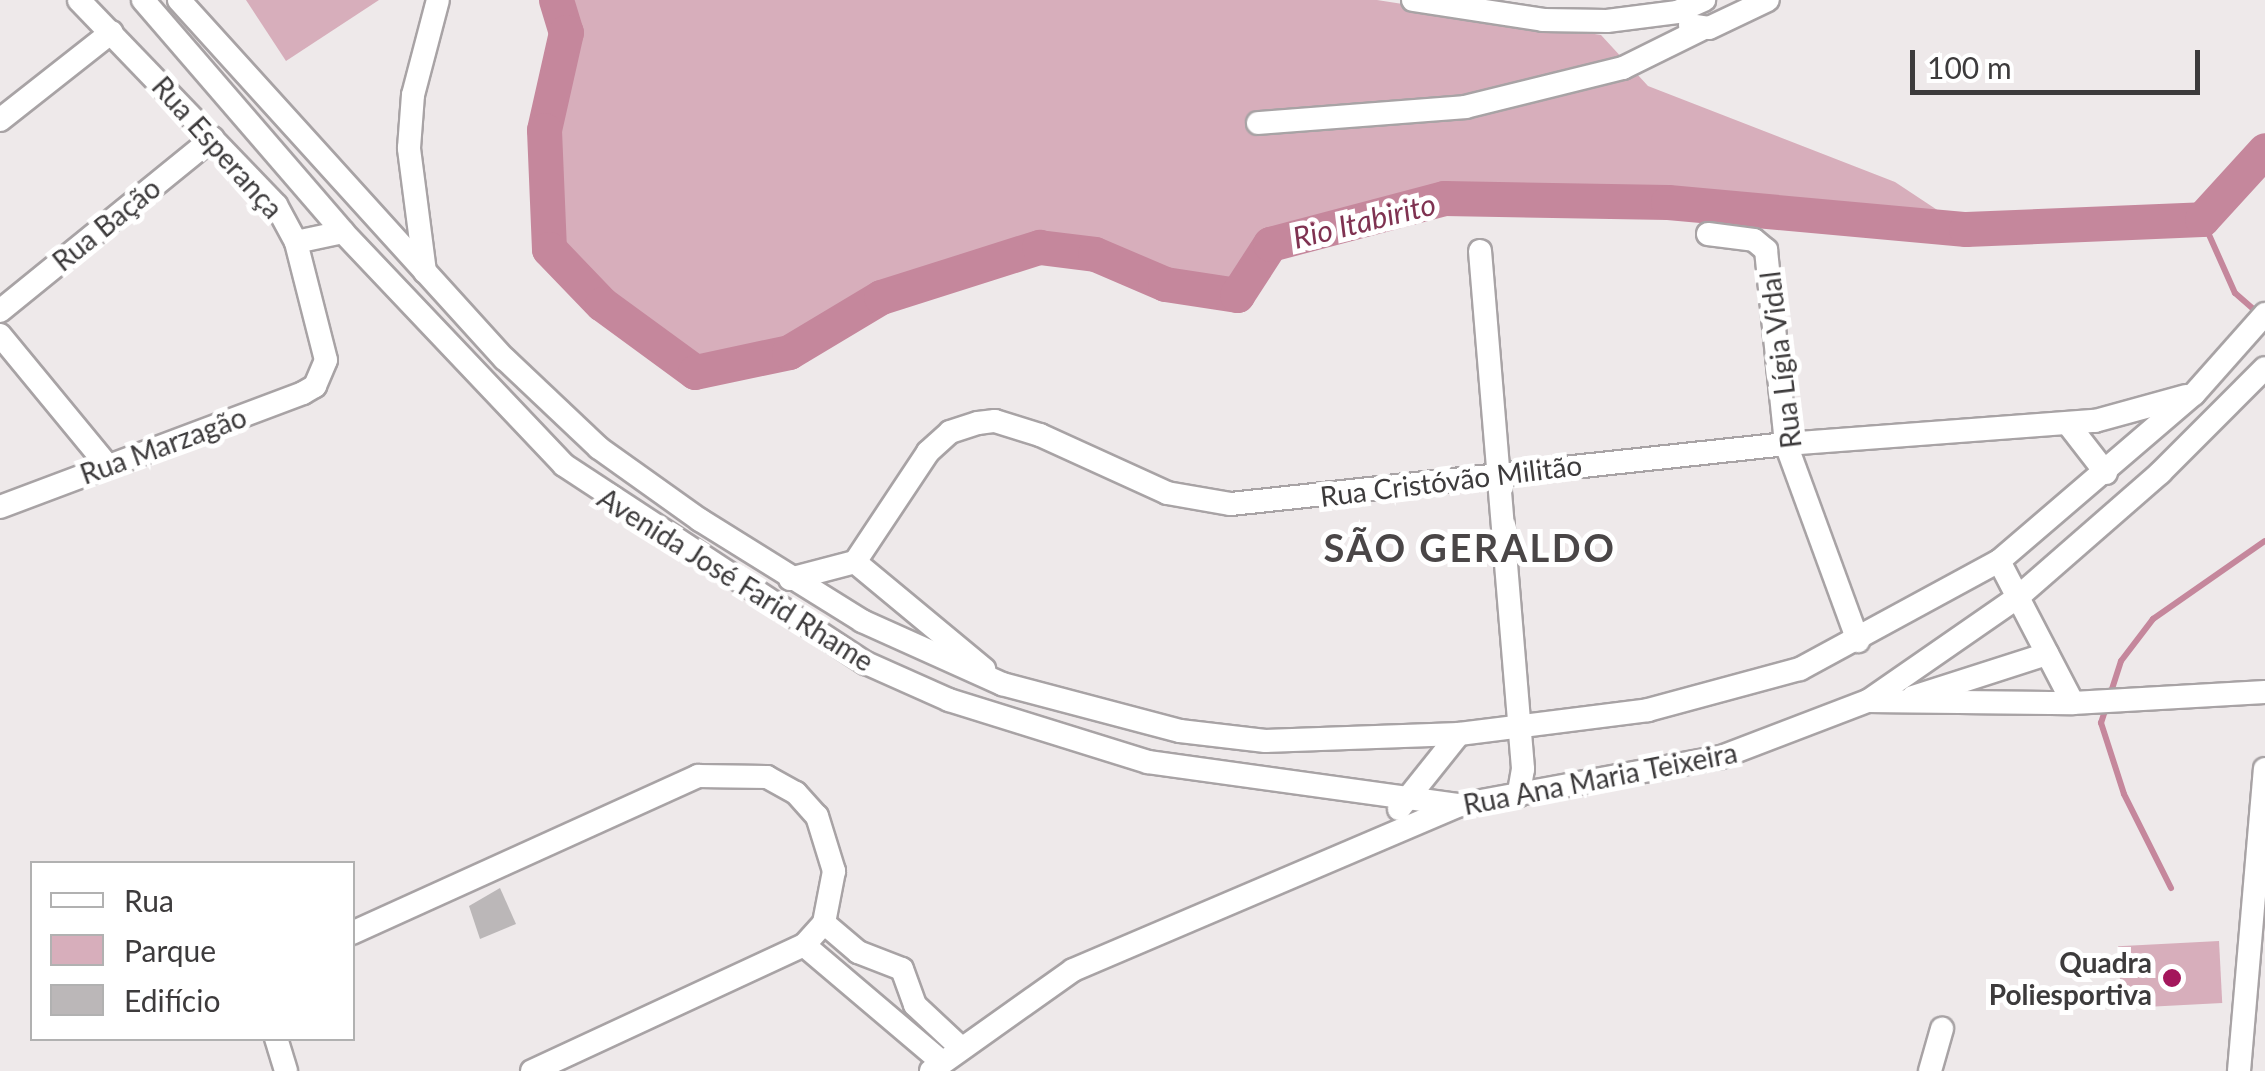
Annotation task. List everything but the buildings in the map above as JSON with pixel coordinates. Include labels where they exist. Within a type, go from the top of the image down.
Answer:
[{"type":"street","name":"Rua Esperança","points":[[79,0],[276,205],[296,242],[324,340],[322,376]]},
{"type":"street","name":"Avenida José Farid Rhame","points":[[143,0],[343,232],[590,488],[866,663],[949,700],[1081,746],[1203,773],[1407,801],[1459,804]]},
{"type":"street","points":[[180,0],[425,272],[599,448],[790,579],[1002,684],[1180,731],[1265,742],[1458,734],[1708,698],[1800,669],[1858,641],[1999,560],[2106,473],[2194,394],[2265,314]]},
{"type":"street","points":[[425,272],[409,148],[413,95],[438,0]]},
{"type":"street","points":[[1413,0],[1542,20],[1677,12],[1704,0]]},
{"type":"street","points":[[1258,123],[1465,107],[1622,68],[1768,0]]},
{"type":"street","points":[[1677,12],[1700,30]]},
{"type":"street","points":[[0,120],[112,32]]},
{"type":"street","name":"Rua Bação","points":[[0,311],[213,138]]},
{"type":"street","points":[[296,242],[343,232]]},
{"type":"street","name":"Rua Lígia Vidal","points":[[1708,234],[1754,240],[1766,250],[1786,444],[1858,641]]},
{"type":"street","points":[[1480,252],[1500,472],[1515,726],[1523,769],[1518,796]]},
{"type":"street","points":[[0,335],[107,465]]},
{"type":"street","points":[[1868,701],[2018,597],[2160,474],[2262,371]]},
{"type":"street","name":"Rua Marzagão","points":[[0,508],[303,393],[322,376]]},
{"type":"street","name":"Rua Cristóvão Militão","points":[[854,562],[928,452],[950,432],[978,422],[1010,424],[1167,493],[1214,504],[1786,444],[2068,424],[2194,394]]},
{"type":"street","points":[[2068,424],[2106,473]]},
{"type":"street","points":[[1999,560],[2047,654],[2078,703]]},
{"type":"street","points":[[790,579],[854,562],[1002,684]]},
{"type":"street","points":[[1900,701],[2047,654]]},
{"type":"street","name":"Rua Ana Maria Teixeira","points":[[945,1060],[1073,970],[1459,804],[1721,757],[1868,701],[2078,703],[2265,692]]},
{"type":"street","points":[[1351,850],[1407,801],[1458,734]]},
{"type":"street","points":[[2238,1071],[2265,769]]},
{"type":"street","points":[[355,932],[698,776],[730,772],[766,777],[796,793],[817,816],[834,872],[824,923],[804,946],[532,1071]]},
{"type":"street","points":[[824,923],[858,952],[902,969],[915,1005],[945,1060]]},
{"type":"street","points":[[804,946],[945,1060]]},
{"type":"street","points":[[1930,1071],[1942,1029]]},
{"type":"street","points":[[277,1041],[286,1071]]},
{"type":"green space","points":[[246,0],[379,0],[286,61]]},
{"type":"green space","points":[[556,0],[1377,0],[1601,35],[1648,86],[1895,182],[1966,229],[1668,202],[1444,198],[1271,244],[1237,294],[1165,284],[1095,254],[1039,248],[881,297],[789,352],[695,372],[602,304],[549,249],[544,130],[565,32]]},
{"type":"green space","name":"Quadra Poliesportiva","points":[[2219,941],[2222,1003],[2121,1008],[2118,946]]},
{"type":"waterway","name":"Rio Itabirito","points":[[556,0],[566,32],[544,130],[549,249],[602,304],[695,372],[789,352],[881,297],[1039,247],[1095,254],[1165,284],[1237,295],[1270,244],[1444,198],[1668,202],[1966,229],[2202,219],[2265,150]]},
{"type":"waterway","points":[[2202,219],[2235,293],[2260,315]]},
{"type":"waterway","points":[[2171,888],[2124,794],[2101,723],[2121,661],[2153,619],[2265,541]]},
{"type":"place","name":"Quadra Poliesportiva","points":[[2172,978]]},
{"type":"district","name":"SÃO GERALDO","points":[[1470,548]]}]
